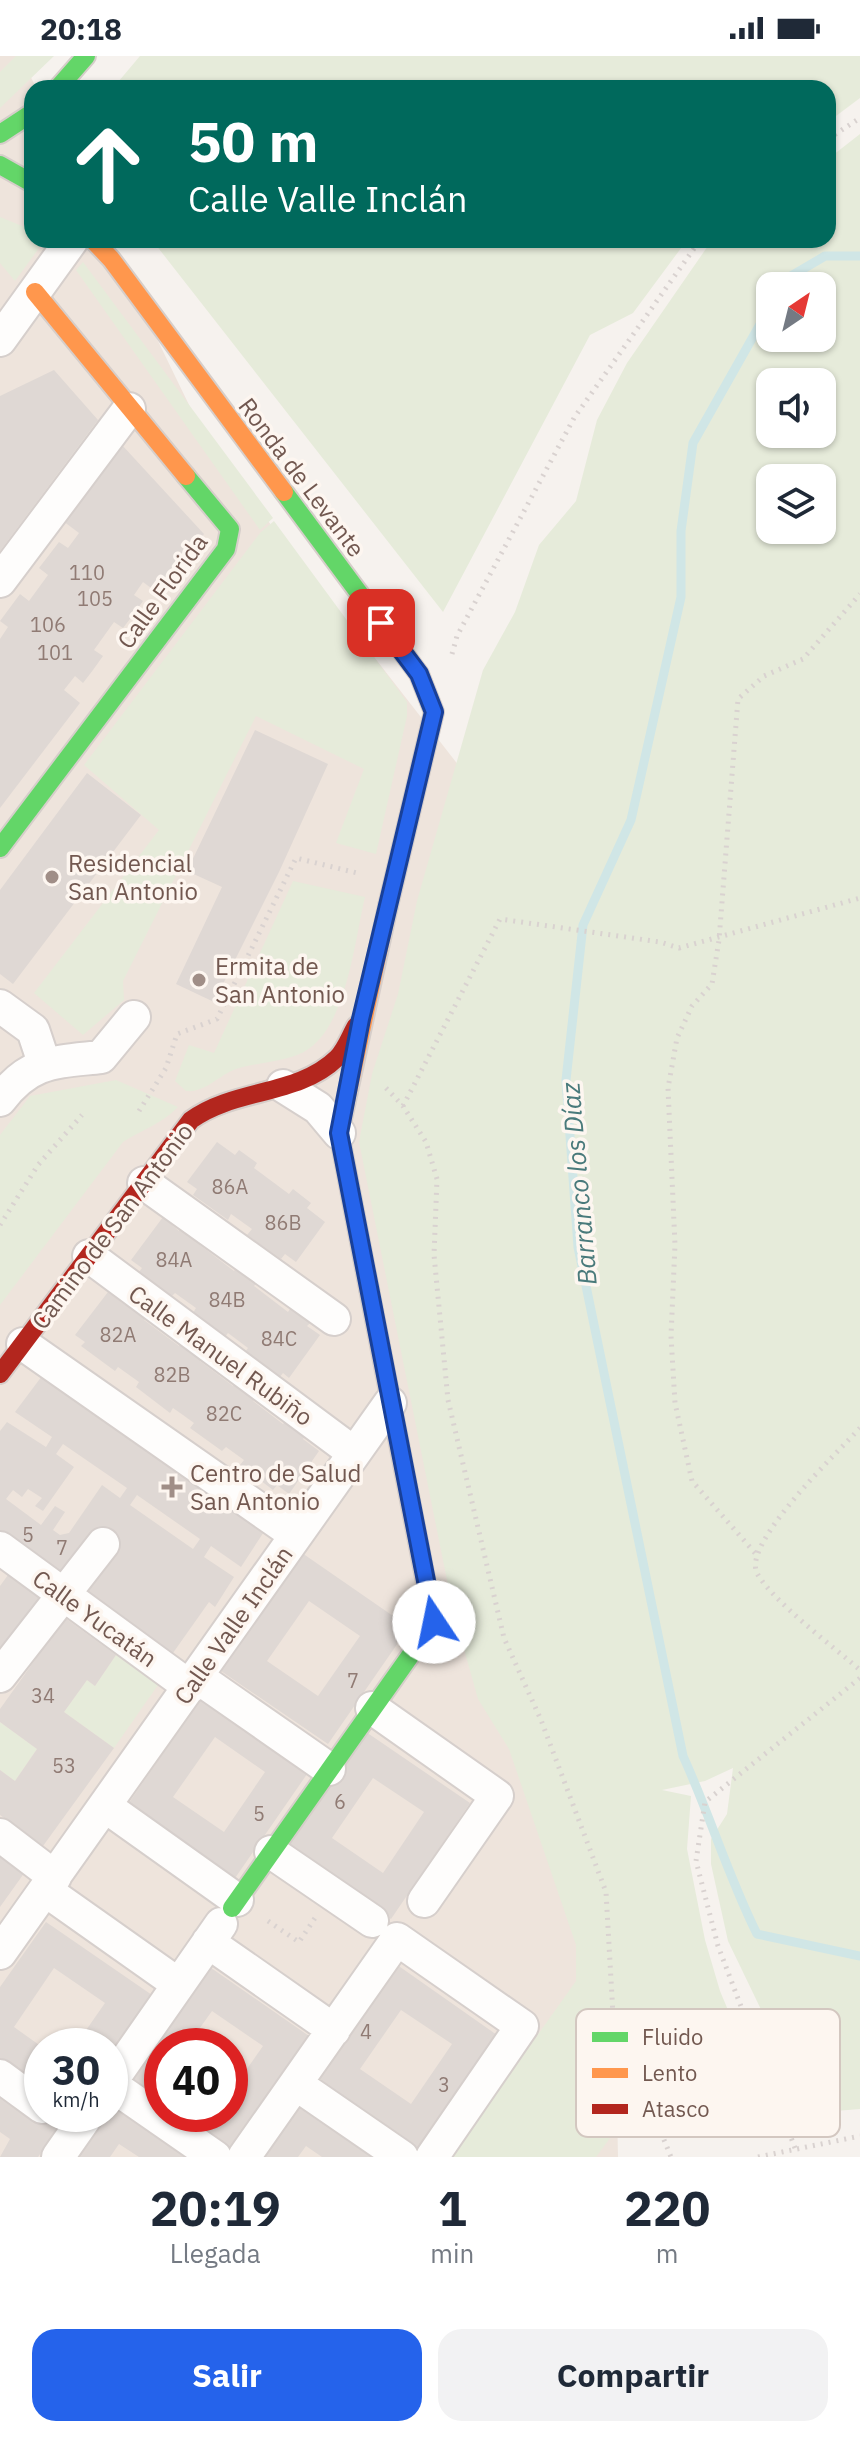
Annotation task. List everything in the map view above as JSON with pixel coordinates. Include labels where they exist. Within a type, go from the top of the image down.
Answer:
[{"type":"street","points":[[65,80],[86,56]]},
{"type":"street","points":[[0,134],[24,118]]},
{"type":"street","points":[[0,165],[24,178]]},
{"type":"street","points":[[0,340],[66,248]]},
{"type":"street","name":"Ronda de Levante","points":[[101,248],[419,674],[434,712]]},
{"type":"street","name":"Calle Florida","points":[[0,848],[226,549],[230,529],[35,292]]},
{"type":"street","points":[[0,581],[129,409]]},
{"type":"street","points":[[128,2058],[434,1622],[339,1133],[361,1019],[434,712]]},
{"type":"street","points":[[0,1006],[33,1030],[44,1063]]},
{"type":"street","points":[[0,1100],[15,1080],[44,1063],[101,1057],[134,1017]]},
{"type":"street","name":"Camino de San Antonio","points":[[0,1374],[206,1106],[229,1096],[308,1079],[338,1057],[361,1019]]},
{"type":"street","points":[[283,1086],[318,1108],[339,1133]]},
{"type":"street","points":[[144,1183],[334,1319]]},
{"type":"street","name":"Calle Manuel Rubiño","points":[[89,1256],[354,1453]]},
{"type":"street","points":[[23,1344],[296,1535]]},
{"type":"street","name":"Calle Valle Inclán","points":[[0,1953],[390,1403]]},
{"type":"street","points":[[0,1676],[103,1544]]},
{"type":"street","name":"Calle Yucatán","points":[[0,1548],[194,1682],[329,1769]]},
{"type":"street","points":[[372,1708],[497,1796],[424,1901]]},
{"type":"street","points":[[105,1806],[225,1918],[334,2030]]},
{"type":"street","points":[[0,1835],[50,1883],[178,1984]]},
{"type":"street","points":[[271,1852],[522,2026],[432,2157]]},
{"type":"street","points":[[244,2157],[334,2030],[384,1930]]},
{"type":"street","points":[[0,2076],[24,2094]]},
{"type":"street","points":[[296,2084],[402,2157]]},
{"type":"street","points":[[128,2097],[215,2157]]},
{"type":"path","points":[[836,134],[860,118]]},
{"type":"path","points":[[434,712],[457,636],[574,418],[694,248]]},
{"type":"path","points":[[860,594],[803,659],[764,676],[738,699],[719,940],[712,984],[692,1006],[677,1038],[668,1088],[675,1245],[671,1336],[675,1403],[692,1481],[755,1553],[756,1572],[769,1588],[860,1670]]},
{"type":"path","points":[[139,1111],[166,1068],[177,1034],[217,1019],[296,858],[393,882]]},
{"type":"path","points":[[403,1106],[500,919],[660,942],[679,948],[719,940],[860,898]]},
{"type":"path","points":[[354,1056],[403,1106],[426,1142],[437,1179],[434,1255],[448,1400],[504,1638],[541,1720],[606,1892],[613,2009]]},
{"type":"path","points":[[0,1225],[38,1165],[82,1115]]},
{"type":"path","points":[[755,1553],[803,1488],[860,1428]]},
{"type":"path","points":[[742,2009],[718,1946],[696,1861],[705,1802],[860,1678]]},
{"type":"path","points":[[225,1918],[299,1942],[331,1894]]},
{"type":"path","points":[[758,2157],[860,2136]]},
{"type":"path","points":[[663,2137],[671,2157]]},
{"type":"path","points":[[791,2137],[795,2148]]},
{"type":"shaded area","points":[[0,56],[21,56],[32,80],[24,80],[24,248],[113,248],[208,444],[583,925],[607,1648],[615,2009],[576,2009],[576,2137],[618,2137],[618,2157],[0,2157]]},
{"type":"green space","points":[[16,56],[54,56],[29,80],[24,80],[24,85],[0,108],[0,72]]},
{"type":"green space","points":[[140,56],[860,56],[860,98],[836,116],[836,80],[120,80]]},
{"type":"green space","points":[[860,134],[860,2109],[840,2111],[840,2009],[761,2009],[728,1941],[711,1864],[711,1839],[727,1814],[733,1768],[705,1781],[662,1790],[691,1796],[687,1849],[705,1940],[728,2009],[576,2009],[576,2137],[611,2137],[596,2157],[451,2157],[576,1981],[576,1945],[509,1749],[478,1699],[453,1610],[359,1142],[372,1074],[398,994],[417,901],[483,670],[515,612],[539,545],[576,501],[597,420],[627,363],[706,248],[836,248],[836,153]]},
{"type":"green space","points":[[0,217],[24,227],[24,248],[39,248],[15,281],[0,263]]},
{"type":"green space","points":[[158,248],[681,248],[633,313],[590,335],[443,612]]},
{"type":"green space","points":[[83,262],[273,518],[260,530],[76,270]]},
{"type":"green space","points":[[274,521],[407,702],[407,716],[376,854],[336,843],[364,769],[256,716],[123,981],[124,1000],[83,1035],[34,993],[159,830],[84,765],[260,533]]},
{"type":"green space","points":[[293,881],[365,897],[352,962],[327,1029],[314,1045],[297,1055],[236,1069],[206,1086],[186,1091],[175,1081],[189,1045],[214,1053]]},
{"type":"green space","points":[[116,1080],[178,1107],[159,1122],[123,1142],[0,1305],[0,1135],[30,1096]]},
{"type":"green space","points":[[116,1655],[158,1685],[114,1748],[64,1712],[87,1680],[95,1686]]},
{"type":"green space","points":[[0,1722],[37,1749],[15,1781],[0,1770]]},
{"type":"building","points":[[54,370],[98,420],[0,551],[0,396]]},
{"type":"building","points":[[122,445],[204,534],[159,594],[143,582],[134,595],[143,601],[123,628],[114,622],[94,650],[103,656],[93,670],[83,683],[75,676],[64,690],[80,703],[0,808],[0,639],[8,627],[0,621],[20,594],[29,601],[48,575],[39,568],[59,542],[68,548],[79,533],[63,521]]},
{"type":"building","points":[[255,730],[328,764],[279,872],[214,1002],[176,984],[222,887],[187,871]]},
{"type":"building","name":"Residencial San Antonio","points":[[87,773],[141,815],[13,984],[0,974],[0,890]]},
{"type":"building","points":[[217,1142],[235,1155],[239,1150],[257,1163],[254,1168],[289,1194],[293,1189],[311,1203],[307,1208],[325,1222],[296,1262],[285,1254],[281,1259],[247,1235],[252,1229],[231,1214],[228,1220],[193,1195],[197,1189],[187,1182]]},
{"type":"building","points":[[163,1217],[179,1231],[183,1225],[204,1240],[200,1245],[234,1271],[238,1266],[259,1281],[254,1286],[288,1312],[292,1306],[312,1321],[307,1326],[320,1335],[289,1378],[283,1373],[279,1378],[245,1352],[248,1348],[228,1333],[225,1337],[193,1313],[196,1308],[175,1293],[171,1297],[139,1272],[142,1268],[131,1260]]},
{"type":"building","points":[[108,1292],[125,1305],[128,1300],[148,1315],[144,1320],[179,1346],[182,1341],[203,1356],[200,1361],[233,1386],[237,1381],[256,1396],[253,1401],[283,1424],[288,1419],[307,1434],[303,1439],[319,1451],[289,1494],[277,1485],[273,1490],[240,1465],[244,1460],[226,1447],[222,1451],[190,1428],[194,1423],[173,1408],[170,1413],[136,1387],[139,1382],[118,1367],[115,1371],[81,1346],[85,1342],[75,1335]]},
{"type":"building","name":"Centro de Salud San Antonio","points":[[48,1368],[271,1521],[241,1567],[211,1546],[204,1557],[234,1577],[215,1607],[209,1602],[168,1660],[0,1535],[0,1431],[7,1422],[46,1447],[52,1437],[15,1412]],"holes":[[[63,1444],[127,1488],[120,1498],[102,1485],[69,1533],[60,1535],[53,1530],[65,1512],[55,1506],[41,1525],[6,1499],[13,1490],[22,1497],[28,1489],[42,1498],[35,1506],[43,1511],[74,1467],[56,1454]],[[137,1495],[200,1539],[193,1549],[130,1505]]]},
{"type":"building","points":[[302,1553],[409,1627],[328,1744],[221,1671]],"holes":[[[309,1601],[360,1636],[318,1696],[267,1661]]]},
{"type":"building","points":[[8,1575],[41,1599],[0,1653],[0,1586]]},
{"type":"building","points":[[65,1618],[116,1655],[95,1686],[87,1680],[64,1712],[114,1748],[43,1846],[0,1815],[0,1770],[15,1781],[37,1749],[0,1722],[0,1709]]},
{"type":"building","points":[[207,1690],[314,1764],[233,1881],[126,1807]],"holes":[[[215,1737],[265,1772],[224,1832],[173,1797]]]},
{"type":"building","points":[[366,1732],[470,1803],[391,1919],[287,1848]],"holes":[[[373,1778],[424,1812],[383,1873],[332,1838]]]},
{"type":"building","points":[[0,1853],[25,1872],[0,1907]]},
{"type":"building","points":[[46,1922],[152,1995],[128,2029],[88,2028],[105,2003],[54,1968],[14,2027],[24,2034],[24,2078],[0,2061],[0,1987]]},
{"type":"building","points":[[393,1962],[497,2035],[417,2151],[312,2078]],"holes":[[[401,2010],[452,2044],[411,2104],[360,2069]]]},
{"type":"building","points":[[204,1963],[309,2036],[248,2124],[248,2067],[263,2046],[248,2036],[248,2028],[237,2028],[212,2011],[200,2028],[159,2028]]},
{"type":"building","points":[[144,2049],[144,2089],[128,2078],[128,2072]]},
{"type":"building","points":[[0,2089],[24,2106],[24,2132],[56,2132],[38,2157],[0,2157],[10,2139],[0,2132]]},
{"type":"building","points":[[296,2097],[383,2157],[322,2157],[306,2146],[298,2157],[255,2157]]},
{"type":"building","points":[[128,2108],[144,2119],[144,2132],[163,2132],[199,2157],[139,2157],[119,2144],[110,2157],[68,2157],[85,2132],[128,2132]]},
{"type":"building","points":[[206,2132],[243,2132],[231,2149]]},
{"type":"waterway","name":"Barranco los Díaz","points":[[798,272],[825,256],[860,256]]},
{"type":"waterway","name":"Barranco los Díaz","points":[[756,331],[693,443],[681,531],[681,597],[631,820],[583,925],[566,1080],[578,1247],[683,1756],[757,1934],[860,1956]]},
{"type":"traffic: fast","points":[[65,80],[86,56]]},
{"type":"traffic: fast","points":[[0,134],[24,118]]},
{"type":"traffic: fast","points":[[0,165],[24,178]]},
{"type":"traffic: fast","points":[[0,848],[226,549],[230,529],[186,476]]},
{"type":"traffic: fast","points":[[284,492],[419,674],[434,712],[388,906]]},
{"type":"traffic: fast","points":[[232,1908],[434,1622],[427,1588]]},
{"type":"traffic: slow","points":[[101,248],[284,492]]},
{"type":"traffic: slow","points":[[35,292],[186,476]]},
{"type":"traffic: slow","points":[[369,1289],[339,1133],[388,906]]},
{"type":"traffic: jam","points":[[0,1374],[191,1120],[227,1102],[285,1086],[321,1070],[337,1058],[356,1026]]},
{"type":"traffic: jam","points":[[369,1289],[427,1588]]},
{"type":"place","name":"Residencial San Antonio","points":[[52,877]]},
{"type":"place","name":"Ermita de San Antonio","points":[[199,980]]},
{"type":"place","name":"Centro de Salud San Antonio","points":[[172,1487]]},
{"type":"route","points":[[381,623],[419,674],[434,712],[361,1019],[339,1133],[434,1622]]}]
